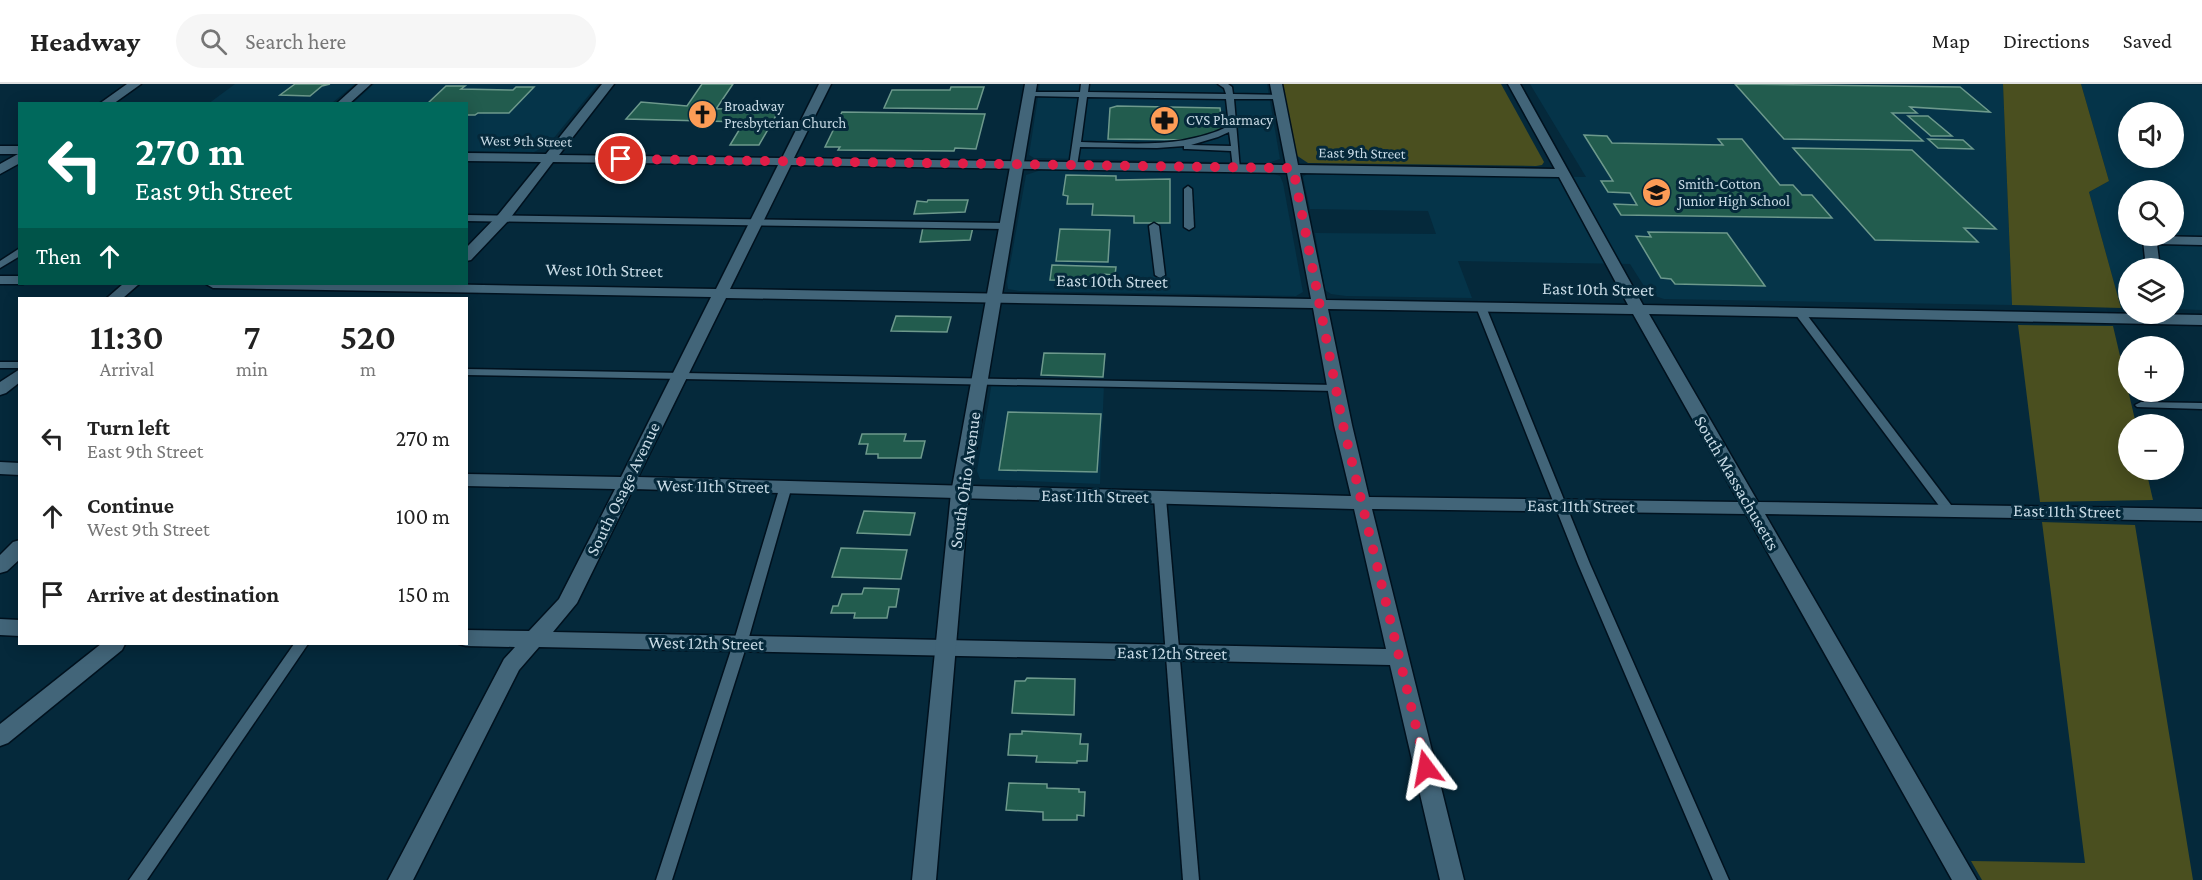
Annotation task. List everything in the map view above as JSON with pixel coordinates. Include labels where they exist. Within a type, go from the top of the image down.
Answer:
[{"type":"street","points":[[107,102],[135,84]]},
{"type":"street","points":[[343,102],[365,84]]},
{"type":"street","points":[[468,255],[503,218],[608,84]]},
{"type":"street","name":"South Osage Avenue","points":[[400,880],[511,665],[567,603],[825,84]]},
{"type":"street","name":"South Massachusetts","points":[[1514,84],[1638,309],[1965,880]]},
{"type":"street","name":"South Ohio Avenue","points":[[924,880],[960,494],[1030,89]]},
{"type":"street","points":[[1278,91],[1336,388],[1452,880]]},
{"type":"street","points":[[0,150],[18,150]]},
{"type":"street","name":"West 9th Street","points":[[468,157],[1017,165]]},
{"type":"street","points":[[0,170],[18,158]]},
{"type":"street","name":"East 9th Street","points":[[1017,165],[1561,172]]},
{"type":"street","points":[[2152,258],[2150,240],[2202,241]]},
{"type":"street","points":[[0,280],[18,280]]},
{"type":"street","points":[[115,297],[131,285]]},
{"type":"street","name":"West 10th Street","points":[[250,285],[994,298]]},
{"type":"street","name":"East 10th Street","points":[[994,298],[2202,320]]},
{"type":"street","points":[[0,390],[18,376]]},
{"type":"street","points":[[0,468],[18,469]]},
{"type":"street","name":"West 11th Street","points":[[468,480],[625,485],[786,486],[960,494]]},
{"type":"street","name":"East 11th Street","points":[[960,494],[1561,506],[1947,508],[2202,515]]},
{"type":"street","points":[[0,566],[18,549]]},
{"type":"street","points":[[0,627],[18,628]]},
{"type":"street","name":"West 12th Street","points":[[468,638],[946,649]]},
{"type":"street","points":[[0,737],[114,645]]},
{"type":"street","name":"East 12th Street","points":[[946,649],[1399,657]]},
{"type":"lane","points":[[1073,166],[1084,84]]},
{"type":"lane","points":[[1155,84],[1155,96]]},
{"type":"lane","points":[[1222,84],[1228,87],[1230,97],[1237,168]]},
{"type":"lane","points":[[1030,89],[1083,95],[1230,97],[1278,91]]},
{"type":"lane","points":[[1076,144],[1180,145],[1204,140],[1233,127]]},
{"type":"lane","points":[[1180,145],[1195,149],[1235,149]]},
{"type":"lane","points":[[1188,189],[1189,227]]},
{"type":"lane","points":[[468,218],[1006,226]]},
{"type":"lane","points":[[1154,226],[1160,275]]},
{"type":"lane","points":[[0,266],[18,252]]},
{"type":"lane","points":[[1481,307],[1561,506],[1721,880]]},
{"type":"lane","points":[[1800,312],[1947,508]]},
{"type":"lane","points":[[0,365],[18,365]]},
{"type":"lane","points":[[468,372],[1336,388]]},
{"type":"lane","points":[[2141,405],[2202,406]]},
{"type":"lane","points":[[664,880],[740,644],[786,486]]},
{"type":"lane","points":[[1160,498],[1191,880]]},
{"type":"lane","points":[[137,880],[300,645]]},
{"type":"shaded area","points":[[235,84],[355,84],[333,102],[211,102]]},
{"type":"shaded area","points":[[374,84],[598,84],[548,145],[534,152],[468,151],[468,102],[354,102]]},
{"type":"shaded area","points":[[1040,84],[1267,84],[1280,159],[1268,163],[1034,158],[1029,155]]},
{"type":"shaded area","name":"Smith-Cotton Junior High School","points":[[1530,84],[2003,84],[2012,305],[1664,299],[1649,294],[1630,264],[1458,261],[1472,298],[1346,296],[1331,294],[1325,290],[1315,233],[1436,234],[1428,211],[1310,209],[1303,177],[1308,173],[1586,177]]},
{"type":"shaded area","points":[[2081,84],[2202,85],[2202,310],[2184,309],[2184,258],[2118,258],[2118,297],[2089,192],[2109,181]]},
{"type":"shaded area","points":[[1044,169],[1271,173],[1280,176],[1303,292],[1296,296],[1008,289],[1007,282],[1026,175]]},
{"type":"shaded area","points":[[992,382],[1104,384],[1100,484],[980,479],[977,471]]},
{"type":"green space","points":[[1283,84],[1501,84],[1544,162],[1536,166],[1308,163],[1296,155]]},
{"type":"green space","points":[[2003,84],[2081,84],[2109,181],[2089,192],[2118,297],[2118,308],[2012,305]]},
{"type":"green space","points":[[2018,325],[2113,326],[2118,347],[2118,402],[2131,402],[2134,414],[2118,414],[2118,480],[2148,480],[2153,500],[2040,502]]},
{"type":"green space","points":[[2042,522],[2135,525],[2193,880],[1982,880],[1971,861],[2085,863]]},
{"type":"building","points":[[295,84],[330,84],[322,86],[310,96],[280,95]]},
{"type":"building","name":"Broadway Presbyterian Church","points":[[702,84],[733,84],[716,109],[781,107],[759,145],[730,145],[744,122],[626,119],[641,102],[687,106]]},
{"type":"building","points":[[1735,84],[1960,87],[1990,112],[1910,107],[1917,113],[1892,113],[1923,141],[1784,139]]},
{"type":"building","points":[[446,86],[465,86],[461,89],[513,90],[516,87],[534,87],[509,113],[468,115],[468,102],[429,102]]},
{"type":"building","points":[[951,87],[984,87],[977,109],[884,108],[892,90],[950,90]]},
{"type":"building","name":"CVS Pharmacy","points":[[1117,106],[1220,108],[1223,132],[1203,140],[1108,139],[1110,108]]},
{"type":"building","points":[[842,112],[985,114],[976,149],[955,148],[954,151],[838,150],[840,147],[825,147]]},
{"type":"building","points":[[1908,116],[1928,116],[1952,136],[1931,136]]},
{"type":"building","name":"Smith-Cotton Junior High School","points":[[1584,135],[1607,136],[1612,143],[1723,145],[1718,139],[1742,139],[1780,185],[1793,185],[1802,195],[1812,195],[1832,218],[1621,215],[1614,204],[1637,205],[1630,193],[1608,192],[1601,181],[1613,181]]},
{"type":"building","points":[[1928,139],[1963,140],[1973,149],[1938,148]]},
{"type":"building","points":[[1793,148],[1912,150],[1996,229],[1964,228],[1978,242],[1875,240]]},
{"type":"building","points":[[1066,175],[1116,176],[1116,180],[1170,179],[1170,223],[1134,223],[1134,216],[1092,215],[1093,204],[1067,204],[1068,196],[1063,195]]},
{"type":"building","points":[[928,200],[968,200],[965,212],[914,214],[917,201],[927,202]]},
{"type":"building","points":[[923,227],[973,227],[970,240],[920,242]]},
{"type":"building","points":[[1060,229],[1110,230],[1108,262],[1056,261]]},
{"type":"building","points":[[1648,232],[1727,233],[1765,286],[1675,284],[1671,279],[1661,278],[1636,236],[1651,237]]},
{"type":"building","points":[[1052,265],[1116,267],[1115,275],[1102,274],[1102,281],[1050,280]]},
{"type":"building","points":[[896,316],[951,317],[947,332],[891,331]]},
{"type":"building","points":[[1044,353],[1105,354],[1103,377],[1041,375]]},
{"type":"building","points":[[1008,412],[1101,414],[1097,472],[999,470]]},
{"type":"building","points":[[862,434],[906,434],[904,441],[925,441],[921,458],[878,458],[878,454],[866,454],[868,444],[859,444]]},
{"type":"building","points":[[864,511],[915,513],[910,535],[857,533]]},
{"type":"building","points":[[841,548],[907,550],[901,579],[832,577]]},
{"type":"building","points":[[864,588],[899,589],[896,607],[889,607],[887,618],[854,618],[855,613],[831,613],[833,606],[838,606],[842,594],[862,594]]},
{"type":"building","points":[[1027,678],[1075,679],[1074,715],[1012,713],[1015,681],[1025,681]]},
{"type":"building","points":[[1022,731],[1081,734],[1080,744],[1088,744],[1087,761],[1077,761],[1077,763],[1036,762],[1037,756],[1008,755],[1010,734],[1022,734]]},
{"type":"building","points":[[1009,783],[1047,784],[1047,788],[1079,789],[1079,792],[1085,792],[1084,816],[1077,815],[1077,820],[1043,820],[1043,812],[1006,810]]},
{"type":"place","name":"Broadway Presbyterian Church","points":[[703,115]]},
{"type":"place","name":"CVS Pharmacy","points":[[1165,120]]},
{"type":"place","name":"Smith-Cotton Junior High School","points":[[1657,193]]},
{"type":"route","points":[[621,159],[1293,168],[1343,425],[1426,768]]}]
